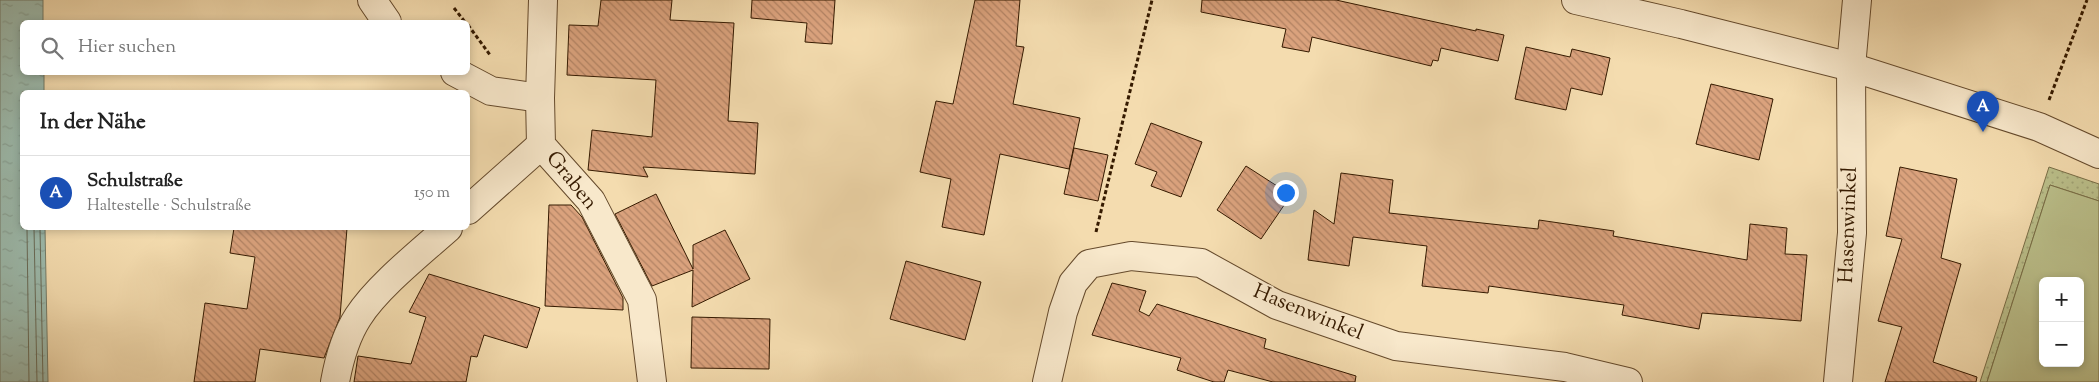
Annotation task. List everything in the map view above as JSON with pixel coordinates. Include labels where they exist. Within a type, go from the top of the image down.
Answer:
[{"type":"street","points":[[372,0],[386,20]]},
{"type":"street","name":"Graben","points":[[543,0],[540,98],[541,145],[591,201],[642,300],[652,382]]},
{"type":"street","points":[[1576,0],[1681,24],[1851,67],[2040,127],[2099,154]]},
{"type":"street","name":"Hasenwinkel","points":[[1838,382],[1852,233],[1851,67],[1857,0]]},
{"type":"street","points":[[461,75],[491,91],[540,98]]},
{"type":"street","points":[[470,208],[541,145]]},
{"type":"street","points":[[335,382],[340,356],[357,317],[373,298],[446,230]]},
{"type":"street","name":"Hasenwinkel","points":[[1089,264],[1131,256],[1201,263],[1277,305],[1396,346],[1564,367],[1628,382]]},
{"type":"street","points":[[1047,382],[1063,312],[1073,283],[1089,264]]},
{"type":"path","points":[[1089,264],[1152,0]]},
{"type":"path","points":[[2040,127],[2087,0]]},
{"type":"path","points":[[454,8],[463,20]]},
{"type":"green space","points":[[2049,167],[2099,184],[2099,201],[2050,185],[1987,382],[1980,382]]},
{"type":"green space","points":[[2050,185],[2099,201],[2099,382],[1987,382]]},
{"type":"water","points":[[0,0],[43,0],[43,20],[20,20],[20,75],[44,75],[44,90],[20,90],[20,230],[45,230],[48,382],[0,382]]},
{"type":"building","points":[[601,0],[672,0],[670,20],[734,23],[728,121],[758,123],[755,174],[643,167],[648,177],[588,170],[592,130],[652,137],[656,80],[567,75],[569,25],[598,26]]},
{"type":"building","points":[[752,0],[835,0],[832,44],[805,42],[807,23],[751,18]]},
{"type":"building","points":[[975,0],[1020,0],[1016,46],[1024,47],[1013,104],[1080,118],[1069,169],[1000,154],[984,235],[942,227],[951,179],[920,172],[936,101],[953,104]]},
{"type":"building","points":[[1202,0],[1336,0],[1476,31],[1476,29],[1504,35],[1498,61],[1441,48],[1438,61],[1433,60],[1431,66],[1312,37],[1309,52],[1282,47],[1286,29],[1201,12]]},
{"type":"building","points":[[1526,47],[1570,57],[1572,49],[1610,58],[1602,95],[1571,88],[1566,110],[1515,99]]},
{"type":"building","points":[[1711,84],[1773,99],[1759,160],[1696,144]]},
{"type":"building","points":[[1151,123],[1202,142],[1181,197],[1151,186],[1157,172],[1135,164]]},
{"type":"building","points":[[1074,148],[1108,155],[1098,201],[1064,194]]},
{"type":"building","points":[[1246,166],[1291,195],[1261,239],[1217,210]]},
{"type":"building","points":[[1900,167],[1957,179],[1941,258],[1961,264],[1933,362],[1977,377],[1976,382],[1885,382],[1902,327],[1878,321],[1902,239],[1886,236]]},
{"type":"building","points":[[1341,173],[1393,180],[1389,213],[1538,229],[1539,220],[1614,231],[1613,236],[1747,260],[1750,224],[1787,228],[1785,254],[1807,255],[1801,321],[1702,313],[1699,329],[1622,315],[1624,305],[1489,286],[1488,293],[1422,286],[1427,246],[1353,237],[1349,266],[1308,260],[1314,210],[1334,224]]},
{"type":"building","points":[[656,194],[693,269],[693,245],[725,230],[750,279],[692,307],[693,270],[652,286],[615,214]]},
{"type":"building","points":[[549,205],[571,205],[582,217],[623,298],[623,310],[545,306]]},
{"type":"building","points":[[234,230],[347,230],[340,317],[324,358],[260,349],[255,382],[194,382],[205,303],[247,309],[255,257],[230,253]]},
{"type":"building","points":[[906,261],[981,282],[965,340],[890,319]]},
{"type":"building","points":[[429,274],[540,308],[527,348],[484,335],[477,357],[471,356],[466,382],[354,382],[358,356],[411,364],[426,317],[409,312]]},
{"type":"building","points":[[1112,283],[1146,291],[1139,311],[1149,316],[1157,304],[1266,339],[1264,348],[1356,376],[1355,382],[1273,382],[1228,370],[1224,382],[1214,382],[1177,370],[1181,358],[1092,335]]},
{"type":"building","points":[[692,317],[770,319],[769,369],[691,368]]},
{"type":"place","name":"Schulstraße","points":[[1983,132]]}]
